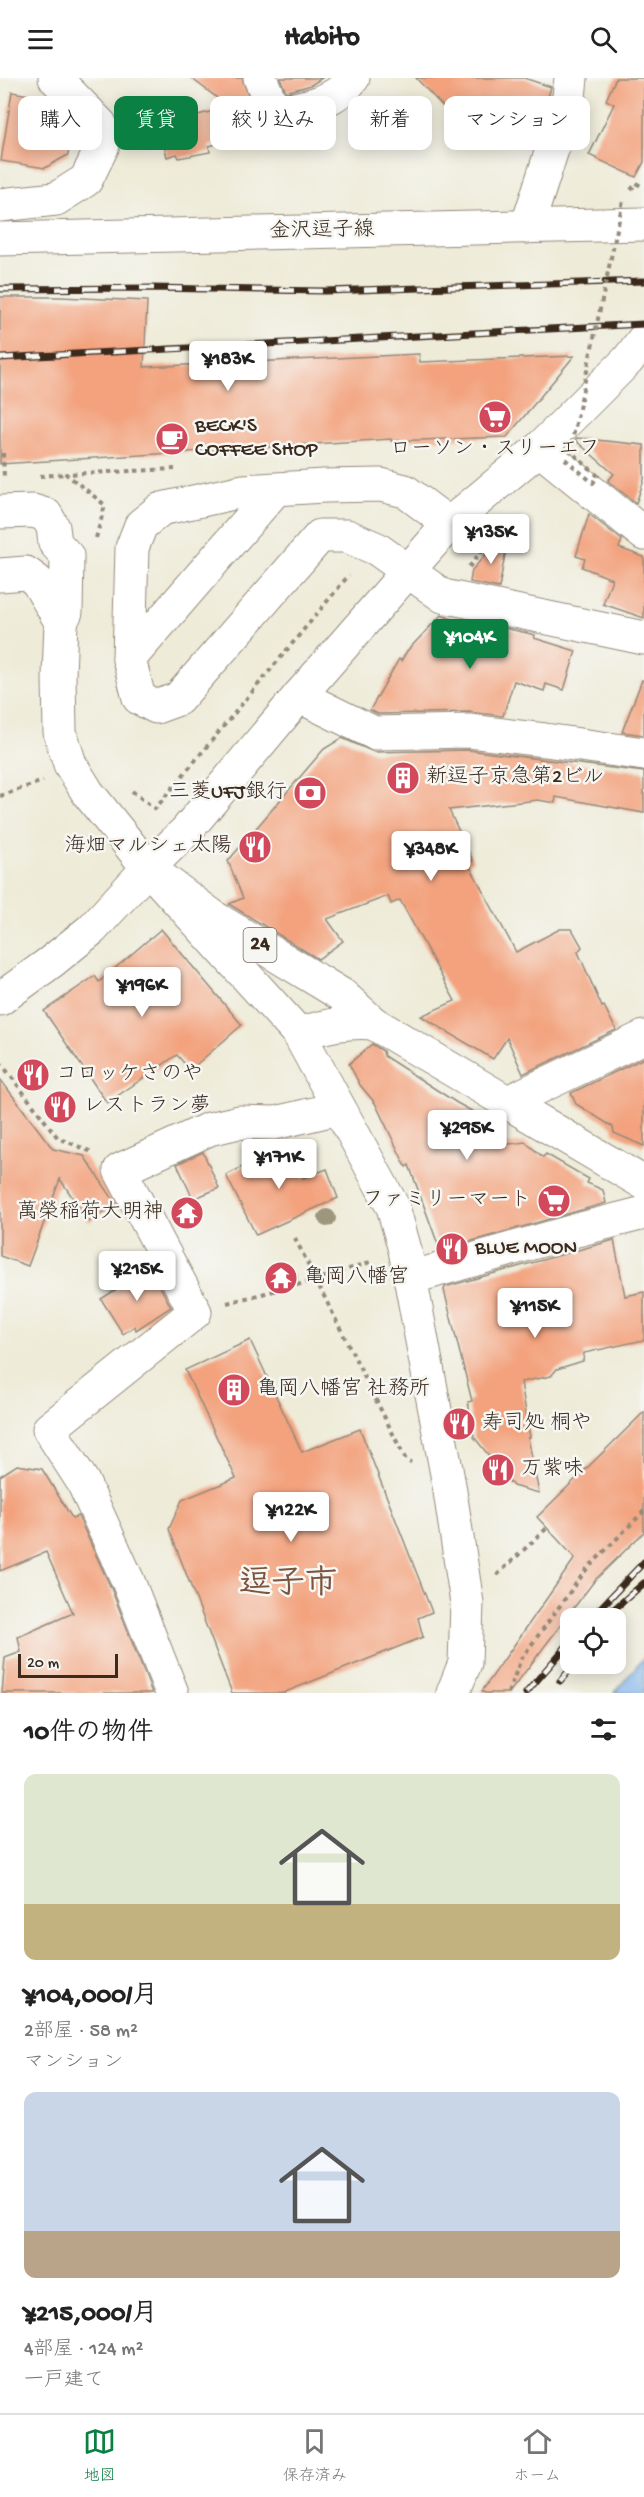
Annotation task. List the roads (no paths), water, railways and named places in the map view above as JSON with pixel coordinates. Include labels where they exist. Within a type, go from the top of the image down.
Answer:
[{"type":"street","points":[[0,205],[56,199],[86,180],[103,145],[100,123],[55,78]]},
{"type":"street","points":[[260,78],[275,113],[323,103],[346,87],[353,78]]},
{"type":"street","points":[[527,227],[569,97],[571,78]]},
{"type":"street","name":"金沢逗子線","points":[[0,239],[527,227],[634,212]]},
{"type":"street","points":[[0,999],[92,929],[148,868],[186,831],[405,571],[449,524],[552,454],[644,339]]},
{"type":"street","points":[[552,454],[644,534]]},
{"type":"street","points":[[324,486],[330,514],[320,536],[178,699],[156,707],[139,698],[129,659],[132,548],[141,525],[161,509],[243,491],[324,486],[381,484],[405,491],[449,524]]},
{"type":"street","points":[[129,659],[274,490]]},
{"type":"street","points":[[0,512],[33,511],[46,515],[53,527],[55,543],[47,559],[13,574]]},
{"type":"street","points":[[320,536],[347,536],[377,549],[443,596],[644,638]]},
{"type":"street","points":[[55,543],[67,556],[66,612],[61,622],[58,676],[60,732],[70,764],[88,793],[148,868],[298,1034],[393,1207],[408,1264],[449,1485],[467,1603],[465,1663],[449,1692]]},
{"type":"street","points":[[13,574],[37,581],[61,622]]},
{"type":"street","points":[[299,696],[374,733],[469,732],[644,754]]},
{"type":"street","name":"24","points":[[148,868],[215,918],[342,995],[373,1023],[644,1184]]},
{"type":"street","points":[[298,1034],[329,1024],[373,1023]]},
{"type":"street","points":[[508,1102],[644,1037]]},
{"type":"street","points":[[172,1693],[128,1581],[83,1482],[49,1429],[195,1312],[120,1170],[209,1129],[239,1122],[275,1123],[339,1108]]},
{"type":"street","points":[[408,1264],[577,1230],[644,1213]]},
{"type":"water","points":[[644,1657],[644,1693],[614,1693]]},
{"type":"railway","points":[[0,289],[151,288],[325,291],[644,281]]},
{"type":"railway","points":[[0,358],[644,324]]},
{"type":"railway","points":[[600,1608],[644,1562]]},
{"type":"railway","points":[[615,1608],[644,1583]]},
{"type":"railway","points":[[526,1693],[560,1654]]},
{"type":"railway","points":[[560,1681],[566,1674]]},
{"type":"place","name":"ローソン・スリーエフ","points":[[495,417]]},
{"type":"place","name":"BECK'S COFFEE SHOP","points":[[172,439]]},
{"type":"place","name":"新逗子京急第2ビル","points":[[403,778]]},
{"type":"place","name":"三菱UFJ銀行","points":[[310,793]]},
{"type":"place","name":"海畑マルシェ太陽","points":[[255,847]]},
{"type":"place","name":"コロッケさのや","points":[[33,1075]]},
{"type":"place","name":"レストラン夢","points":[[60,1107]]},
{"type":"place","name":"ファミリーマート","points":[[554,1201]]},
{"type":"place","name":"萬榮稲荷大明神","points":[[187,1213]]},
{"type":"place","name":"BLUE MOON","points":[[452,1249]]},
{"type":"place","name":"亀岡八幡宮","points":[[281,1278]]},
{"type":"place","name":"亀岡八幡宮 社務所","points":[[234,1390]]},
{"type":"place","name":"寿司処 桐や","points":[[459,1424]]},
{"type":"place","name":"万紫味","points":[[498,1470]]},
{"type":"district","name":"逗子市","points":[[288,1586]]}]
